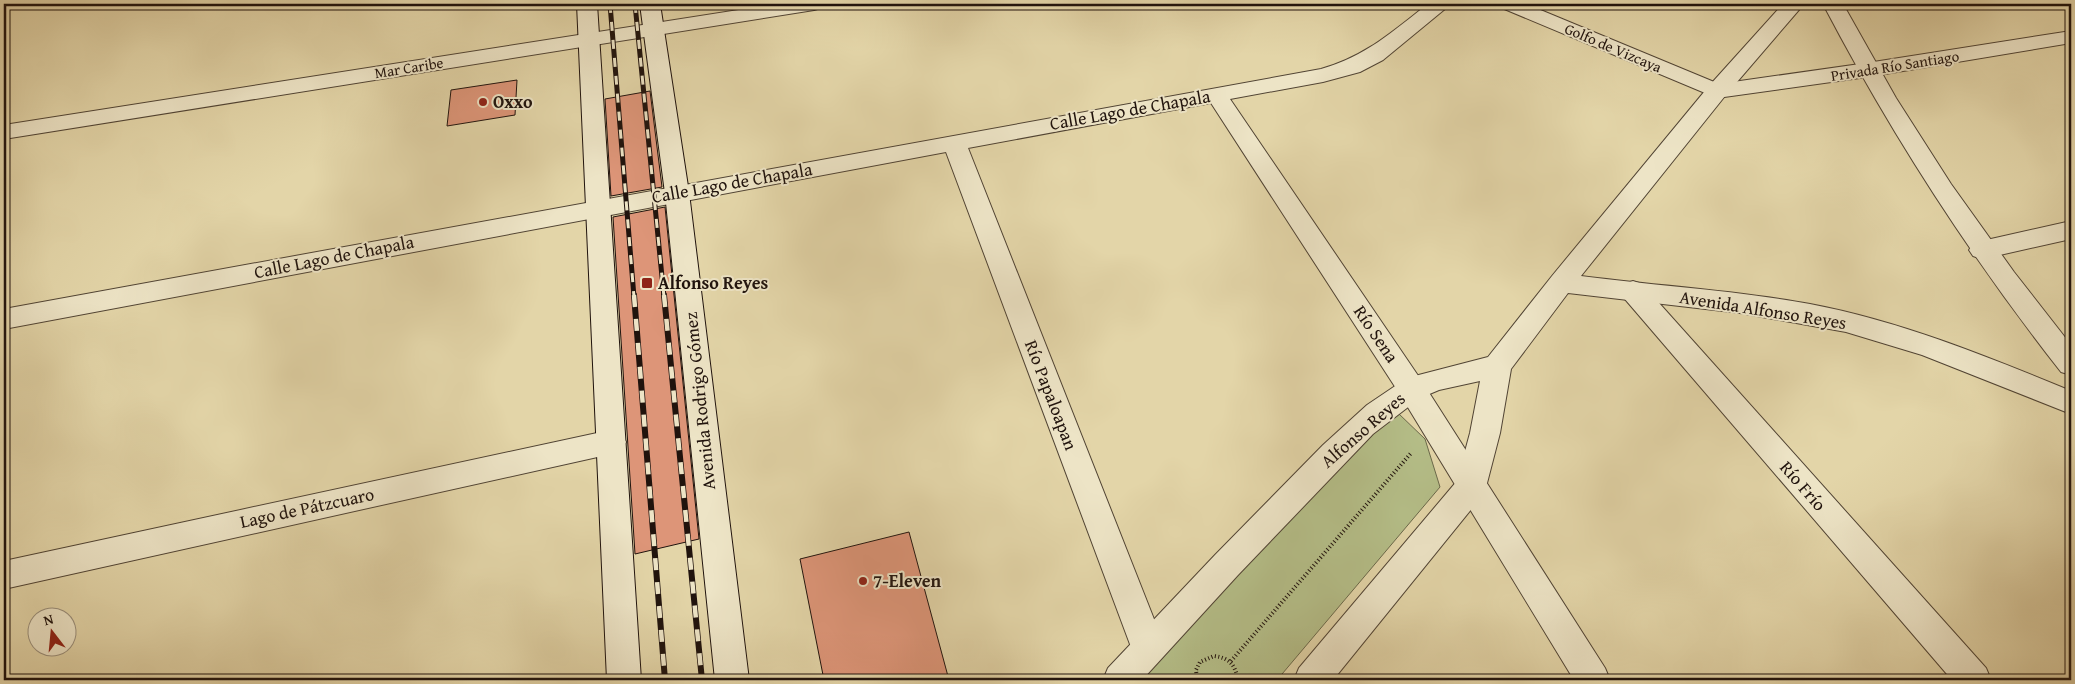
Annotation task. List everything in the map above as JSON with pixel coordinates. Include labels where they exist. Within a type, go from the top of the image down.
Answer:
[{"type":"street","points":[[587,4],[624,680]]},
{"type":"street","name":"Mar Caribe","points":[[4,132],[589,39],[652,16],[814,4]]},
{"type":"street","name":"Calle Lago de Chapala","points":[[4,319],[599,207],[1323,75],[1352,67],[1375,55],[1442,4]]},
{"type":"street","name":"Golfo de Vizcaya","points":[[1509,4],[1717,91]]},
{"type":"street","points":[[1311,680],[1471,487],[1485,434],[1498,366],[1561,282],[1717,91],[1794,4]]},
{"type":"street","points":[[1833,4],[1867,70],[1982,250],[2071,364]]},
{"type":"street","name":"Avenida Rodrigo Gómez","points":[[652,16],[677,193],[732,680]]},
{"type":"street","name":"Privada Río Santiago","points":[[1717,91],[1867,70],[2071,37]]},
{"type":"street","name":"Río Sena","points":[[1216,94],[1411,388],[1593,680]]},
{"type":"street","name":"Río Papaloapan","points":[[954,142],[1148,647]]},
{"type":"street","points":[[1982,250],[2071,230]]},
{"type":"street","name":"Avenida Alfonso Reyes","points":[[1561,282],[1741,303],[1847,322],[1998,372],[2071,403]]},
{"type":"street","name":"Río Frío","points":[[1633,291],[1974,680]]},
{"type":"street","name":"Alfonso Reyes","points":[[1120,680],[1148,647],[1352,435],[1411,388],[1498,366]]},
{"type":"street","name":"Lago de Pátzcuaro","points":[[4,575],[611,442]]},
{"type":"path","points":[[1231,662],[1434,426]]},
{"type":"path","points":[[1197,680],[1197,668],[1204,658],[1218,656],[1231,662],[1238,672],[1238,680]]},
{"type":"green space","points":[[1398,413],[1425,439],[1440,487],[1277,680],[1136,680],[1364,434]]},
{"type":"building","name":"Oxxo","points":[[517,80],[515,115],[447,126],[451,90]]},
{"type":"building","points":[[650,91],[662,187],[611,196],[605,99]]},
{"type":"building","points":[[665,207],[699,539],[635,554],[613,217]]},
{"type":"building","points":[[909,532],[949,680],[824,680],[800,559]]},
{"type":"railway","points":[[610,4],[634,297]]},
{"type":"railway","points":[[635,4],[664,297]]},
{"type":"railway","points":[[634,295],[665,680]]},
{"type":"railway","points":[[664,295],[702,680]]},
{"type":"place","name":"Oxxo","points":[[483,102]]},
{"type":"place","name":"Alfonso Reyes","points":[[647,283]]},
{"type":"place","name":"7-Eleven","points":[[863,581]]}]
